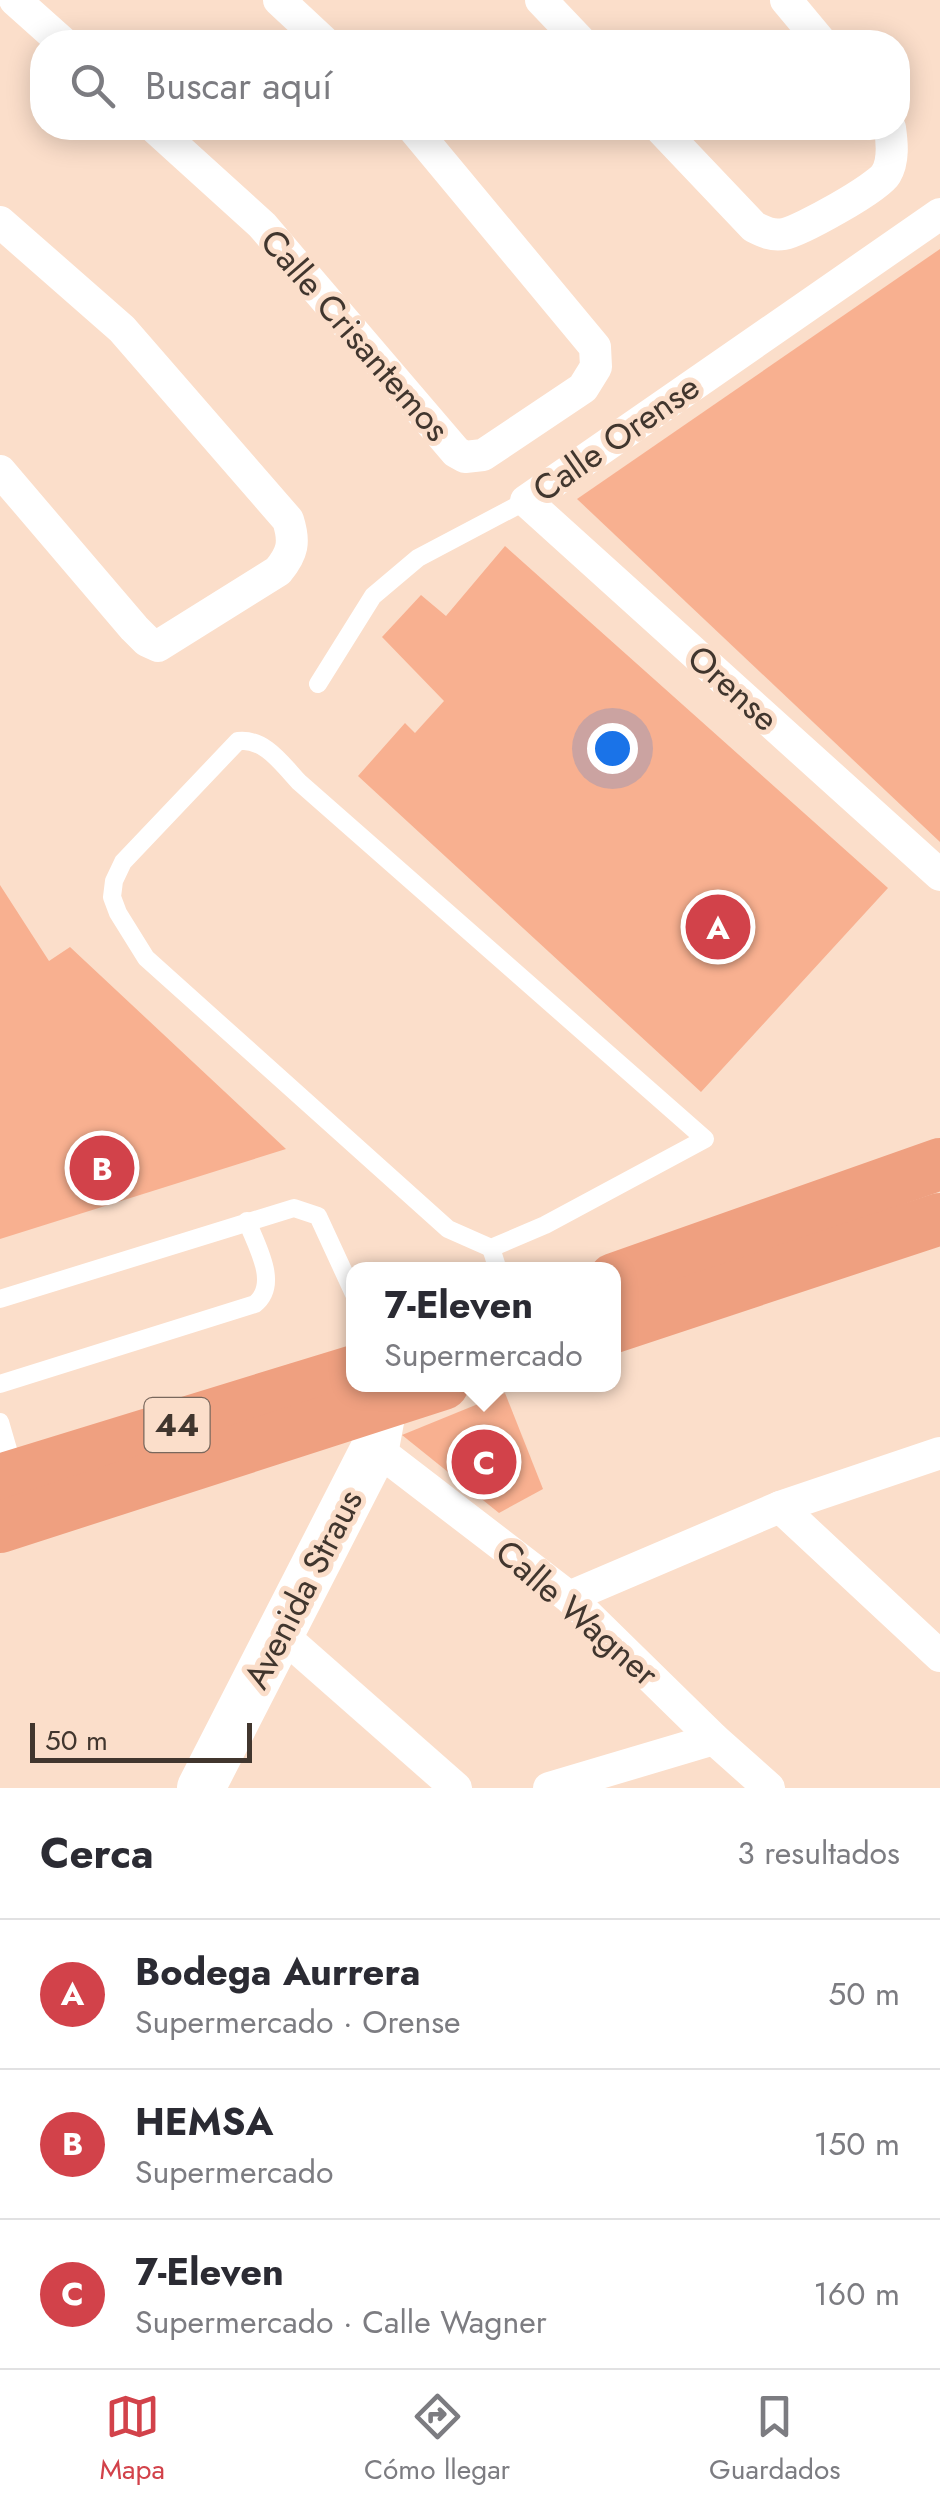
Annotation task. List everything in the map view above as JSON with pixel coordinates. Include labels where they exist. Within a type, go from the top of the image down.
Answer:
[{"type":"main road","points":[[621,1277],[940,1164]]},
{"type":"main road","points":[[621,1326],[940,1218]]},
{"type":"main road","name":"44","points":[[8,1477],[412,1392]]},
{"type":"main road","name":"44","points":[[0,1528],[373,1402]]},
{"type":"street","points":[[15,0],[49,30]]},
{"type":"street","points":[[279,0],[311,30]]},
{"type":"street","points":[[541,0],[570,30]]},
{"type":"street","points":[[786,0],[811,30]]},
{"type":"street","name":"Calle Crisantemos","points":[[168,140],[262,225],[456,452],[465,457],[484,455],[584,388],[596,367],[595,348],[423,140]]},
{"type":"street","points":[[671,140],[742,216],[766,234],[786,234],[866,192],[886,174],[891,140]]},
{"type":"street","name":"Calle Orense","points":[[526,500],[940,214]]},
{"type":"street","points":[[0,222],[122,329],[288,520],[294,540],[289,558],[278,571],[158,646],[134,628],[0,471]]},
{"type":"street","name":"Orense","points":[[526,500],[940,875]]},
{"type":"street","name":"Calle Wagner","points":[[373,1402],[714,1739],[769,1788]]},
{"type":"street","name":"Avenida Straus","points":[[201,1788],[282,1634],[373,1402]]},
{"type":"street","points":[[569,1596],[780,1507],[940,1453]]},
{"type":"street","points":[[780,1507],[940,1656]]},
{"type":"street","points":[[282,1634],[456,1788]]},
{"type":"street","points":[[548,1788],[714,1739]]},
{"type":"lane","name":"Calle Orense","points":[[318,684],[374,596],[418,558],[526,500]]},
{"type":"lane","points":[[491,1248],[545,1226],[705,1139],[299,782],[270,751],[255,741],[238,741],[122,862],[112,897],[118,912],[146,958],[448,1229],[491,1248],[495,1262]]},
{"type":"lane","points":[[0,1299],[294,1208],[318,1216],[346,1275]]},
{"type":"lane","points":[[0,1384],[255,1304],[262,1299],[268,1278],[247,1220]]},
{"type":"lane","points":[[0,1422],[8,1477]]},
{"type":"building","points":[[940,249],[940,842],[577,499]]},
{"type":"building","points":[[505,546],[888,888],[701,1092],[358,776],[405,723],[415,733],[444,701],[382,637],[421,595],[446,616]]},
{"type":"building","points":[[0,885],[49,961],[70,947],[286,1149],[0,1239]]},
{"type":"building","points":[[505,1393],[543,1489],[499,1513],[402,1435]]},
{"type":"place","name":"Bodega Aurrera","points":[[718,927]]},
{"type":"place","name":"HEMSA","points":[[102,1168]]},
{"type":"place","name":"7-Eleven","points":[[484,1462]]}]
